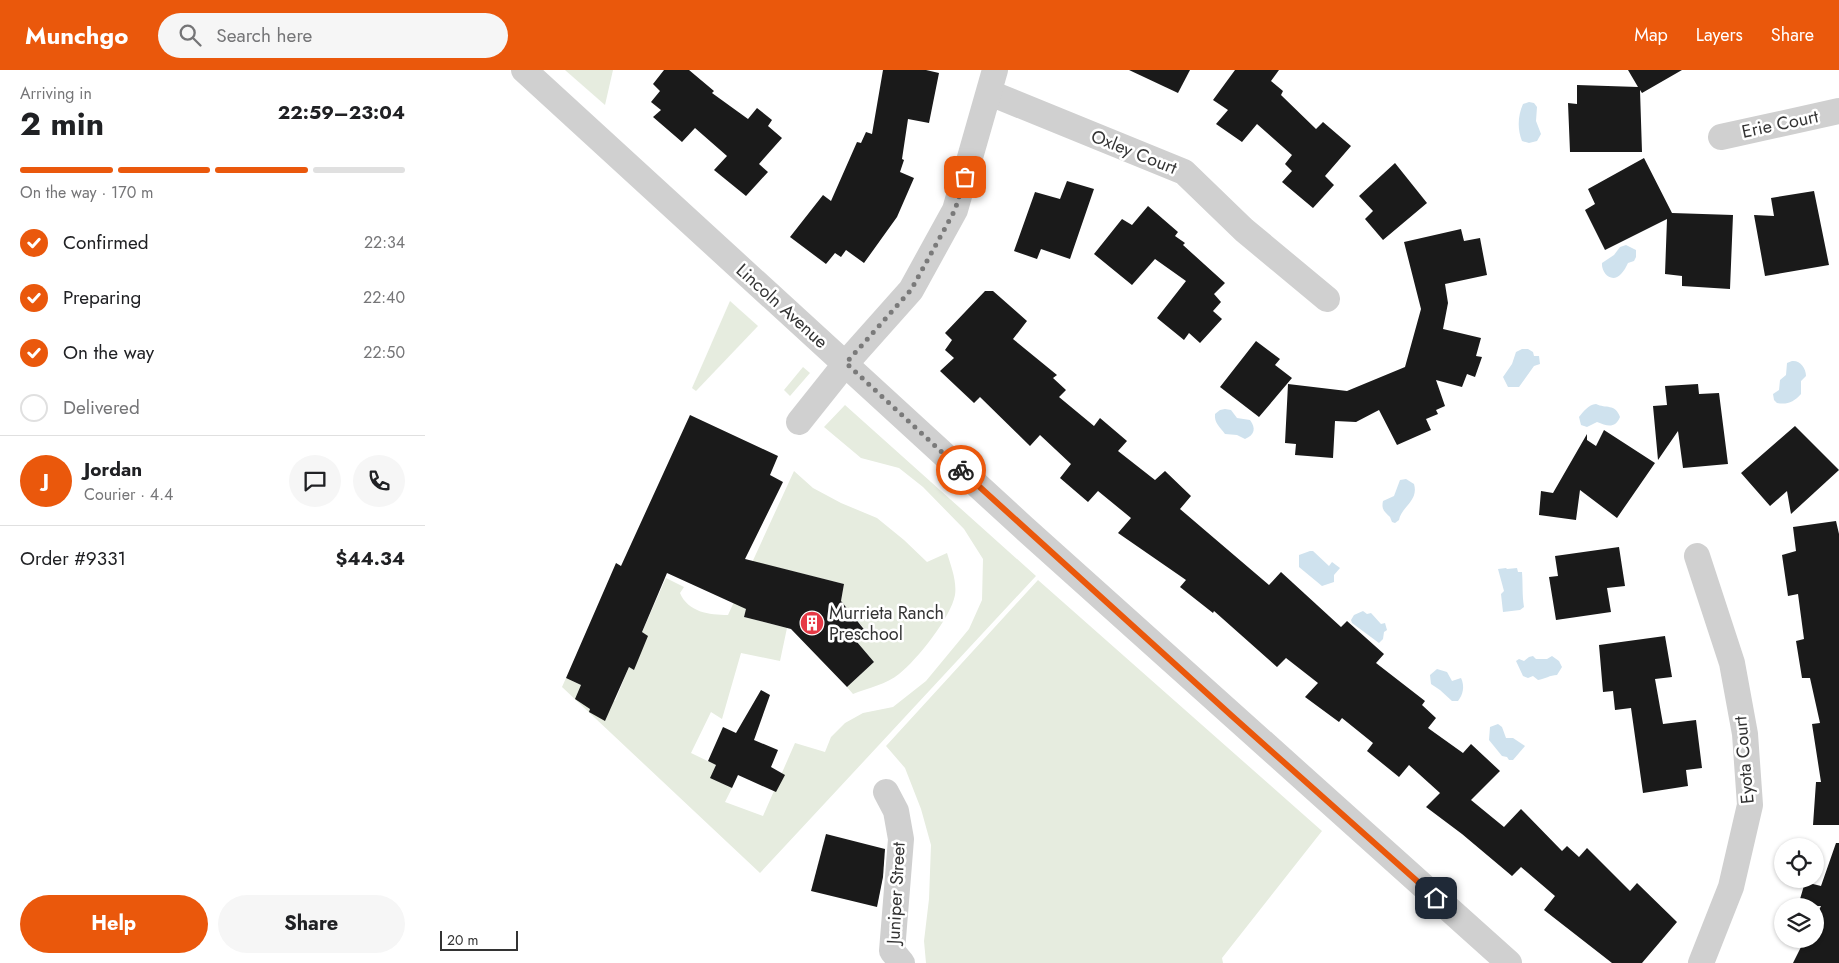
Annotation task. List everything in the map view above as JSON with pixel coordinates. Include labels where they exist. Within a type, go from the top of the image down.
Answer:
[{"type":"street","name":"Lincoln Avenue","points":[[523,70],[1232,716],[1509,963]]},
{"type":"street","points":[[799,422],[846,363],[911,290],[955,210],[993,81]]},
{"type":"street","name":"Oxley Court","points":[[993,81],[1183,172],[1244,230],[1327,299]]},
{"type":"street","name":"Erie Court","points":[[1721,137],[1839,111]]},
{"type":"street","name":"Eyota Court","points":[[1697,556],[1732,662],[1745,734],[1750,805],[1731,887],[1701,963]]},
{"type":"street","name":"Juniper Street","points":[[886,792],[896,811],[901,839],[892,951],[902,963]]},
{"type":"shaded area","points":[[565,70],[613,70],[605,105]]},
{"type":"shaded area","points":[[730,301],[758,326],[696,391],[692,388]]},
{"type":"shaded area","points":[[803,367],[810,373],[790,396],[784,390]]},
{"type":"shaded area","points":[[845,405],[1036,576],[760,873],[562,687],[566,678],[615,701],[629,667],[634,669],[647,636],[642,632],[666,578],[684,587],[680,593],[688,604],[694,608],[707,613],[728,615],[794,471],[813,488],[841,503],[877,518],[927,562],[947,553],[955,584],[955,595],[952,604],[947,615],[924,649],[899,674],[877,686],[853,694],[847,687],[874,662],[857,642],[867,632],[841,601],[844,584],[759,563],[744,617],[787,628],[780,661],[741,653],[722,719],[711,712],[691,753],[716,765],[711,778],[732,788],[725,802],[763,816],[795,743],[825,752],[831,737],[845,723],[863,713],[893,707],[926,681],[969,629],[982,600],[983,559],[964,529],[923,487],[899,468],[861,458],[824,427]]},
{"type":"shaded area","points":[[1038,580],[1322,831],[1222,958],[1223,963],[926,963],[924,941],[929,899],[931,845],[921,809],[905,768],[886,746]]},
{"type":"water","points":[[1534,103],[1537,107],[1536,121],[1541,134],[1537,141],[1529,143],[1522,141],[1519,132],[1519,122],[1523,104]]},
{"type":"water","points":[[1626,245],[1636,250],[1636,257],[1634,261],[1628,263],[1618,277],[1611,278],[1605,274],[1602,263],[1614,255],[1620,247]]},
{"type":"water","points":[[1528,349],[1533,352],[1534,356],[1539,356],[1540,364],[1534,366],[1519,387],[1508,387],[1503,377],[1512,364],[1516,352]]},
{"type":"water","points":[[1792,361],[1800,363],[1806,373],[1806,376],[1801,381],[1801,394],[1790,402],[1784,404],[1777,403],[1774,400],[1773,394],[1779,390],[1780,380],[1786,375],[1787,363]]},
{"type":"water","points":[[1596,404],[1616,410],[1620,417],[1618,421],[1610,426],[1597,422],[1587,427],[1581,425],[1579,417],[1588,407]]},
{"type":"water","points":[[1225,409],[1231,410],[1237,418],[1250,420],[1254,428],[1253,433],[1245,439],[1237,435],[1225,434],[1215,420],[1215,414]]},
{"type":"water","points":[[1406,479],[1414,484],[1414,495],[1400,515],[1399,520],[1395,523],[1392,522],[1384,511],[1383,501],[1394,496],[1400,480]]},
{"type":"water","points":[[1313,551],[1329,566],[1332,562],[1340,568],[1334,575],[1334,582],[1322,586],[1299,567],[1299,555]]},
{"type":"water","points":[[1517,568],[1518,572],[1522,572],[1524,607],[1520,610],[1503,612],[1501,594],[1504,591],[1498,569]]},
{"type":"water","points":[[1363,611],[1367,614],[1371,613],[1381,624],[1385,623],[1387,630],[1384,632],[1383,639],[1379,643],[1352,623],[1351,620],[1354,615]]},
{"type":"water","points":[[1533,656],[1536,659],[1547,659],[1552,656],[1559,661],[1562,667],[1557,675],[1538,680],[1533,676],[1528,678],[1523,676],[1516,661],[1519,659],[1524,661]]},
{"type":"water","points":[[1437,669],[1447,672],[1452,681],[1461,678],[1463,690],[1458,701],[1452,701],[1431,684],[1430,675]]},
{"type":"water","points":[[1498,724],[1502,727],[1506,738],[1513,738],[1525,746],[1513,760],[1502,756],[1489,740],[1490,727]]},
{"type":"building","points":[[664,70],[689,70],[714,91],[712,93],[748,119],[757,108],[772,120],[768,126],[782,138],[759,164],[768,172],[746,196],[714,170],[727,156],[695,128],[682,142],[653,117],[661,110],[651,102],[660,91],[653,84]]},
{"type":"building","points":[[883,70],[926,70],[939,73],[929,123],[908,119],[902,159],[904,160],[900,172],[914,178],[897,217],[864,263],[846,250],[841,257],[835,253],[826,264],[790,237],[823,195],[831,201],[857,142],[861,143],[866,132],[872,134]]},
{"type":"building","points":[[1129,70],[1190,70],[1178,93]]},
{"type":"building","points":[[1235,70],[1279,70],[1271,81],[1283,91],[1281,95],[1316,129],[1323,122],[1351,146],[1325,176],[1334,185],[1313,208],[1282,182],[1292,171],[1285,164],[1292,155],[1257,124],[1242,142],[1216,124],[1228,110],[1213,100]]},
{"type":"building","points":[[1628,70],[1682,70],[1642,93],[1640,90],[1642,152],[1570,152],[1568,103],[1577,104],[1577,85],[1638,87]]},
{"type":"building","points":[[1644,158],[1672,213],[1733,215],[1730,289],[1682,286],[1682,276],[1665,274],[1667,219],[1605,250],[1585,210],[1595,204],[1588,189]]},
{"type":"building","points":[[1395,163],[1427,203],[1383,240],[1365,219],[1373,211],[1359,196]]},
{"type":"building","points":[[1067,181],[1094,189],[1070,259],[1041,249],[1037,259],[1014,251],[1035,192],[1060,199]]},
{"type":"building","points":[[1814,191],[1829,265],[1765,276],[1754,215],[1774,216],[1771,198]]},
{"type":"building","points":[[1148,206],[1178,232],[1175,236],[1185,243],[1183,245],[1225,283],[1214,294],[1221,302],[1213,311],[1222,319],[1200,343],[1189,333],[1184,340],[1157,318],[1186,281],[1155,259],[1132,285],[1094,254],[1122,219],[1132,225]]},
{"type":"building","points":[[1461,229],[1464,241],[1480,238],[1487,275],[1445,284],[1448,303],[1443,329],[1481,338],[1476,356],[1482,357],[1475,377],[1467,374],[1462,387],[1436,380],[1445,406],[1436,410],[1438,414],[1426,419],[1431,430],[1397,445],[1379,410],[1356,422],[1335,421],[1333,458],[1295,455],[1296,444],[1285,443],[1288,384],[1347,391],[1405,367],[1421,309],[1404,242]]},
{"type":"building","points":[[985,291],[993,291],[1027,321],[1013,339],[1057,375],[1053,378],[1066,390],[1059,397],[1094,426],[1100,418],[1127,441],[1118,451],[1155,480],[1165,471],[1191,496],[1180,509],[1269,585],[1281,572],[1341,627],[1347,621],[1384,654],[1376,663],[1425,701],[1422,705],[1436,718],[1428,728],[1463,753],[1471,744],[1500,771],[1471,800],[1504,827],[1521,809],[1562,851],[1567,846],[1579,857],[1587,848],[1630,891],[1637,883],[1677,922],[1642,963],[1612,963],[1544,910],[1555,896],[1521,867],[1512,876],[1426,807],[1440,793],[1409,765],[1399,777],[1367,751],[1373,743],[1342,718],[1339,722],[1305,697],[1318,683],[1286,658],[1277,667],[1214,611],[1213,613],[1180,587],[1186,580],[1118,533],[1131,518],[1098,491],[1088,502],[1060,478],[1071,464],[1040,435],[1030,446],[980,397],[974,403],[940,371],[954,358],[945,350],[952,340],[945,333]]},
{"type":"building","points":[[1256,341],[1280,359],[1275,365],[1292,378],[1259,417],[1220,387]]},
{"type":"building","points":[[1698,384],[1699,394],[1719,393],[1728,464],[1683,468],[1678,431],[1658,460],[1653,406],[1667,405],[1665,386]]},
{"type":"building","points":[[690,415],[778,456],[770,475],[783,482],[745,559],[844,584],[841,601],[867,633],[857,642],[874,662],[847,687],[791,629],[744,617],[746,609],[667,573],[642,632],[648,636],[634,670],[629,667],[605,721],[589,712],[590,709],[575,699],[581,685],[566,678],[616,563],[621,566]]},
{"type":"building","points":[[1795,426],[1839,470],[1791,514],[1787,491],[1770,506],[1741,473]]},
{"type":"building","points":[[1604,430],[1655,463],[1617,518],[1580,490],[1576,520],[1539,515],[1541,491],[1553,493],[1587,434],[1587,440],[1596,446]]},
{"type":"building","points":[[1836,521],[1839,534],[1839,825],[1813,825],[1816,782],[1821,782],[1812,724],[1820,723],[1810,678],[1802,678],[1796,641],[1804,639],[1798,594],[1788,596],[1782,555],[1796,551],[1793,527]]},
{"type":"building","points":[[1619,547],[1625,586],[1607,588],[1611,612],[1556,620],[1549,577],[1558,576],[1555,556]]},
{"type":"building","points":[[1665,636],[1672,677],[1655,679],[1663,724],[1696,720],[1702,768],[1686,770],[1688,786],[1643,793],[1631,708],[1615,710],[1613,691],[1603,692],[1599,645]]},
{"type":"building","points":[[761,690],[770,695],[754,740],[778,750],[771,767],[785,775],[776,792],[738,775],[732,788],[710,778],[716,765],[708,761],[723,727],[736,733]]},
{"type":"building","points":[[826,834],[885,849],[883,877],[877,907],[811,891]]},
{"type":"building","points":[[1836,843],[1839,843],[1839,963],[1793,963],[1800,948],[1824,948],[1824,898],[1800,898],[1803,888],[1824,888],[1824,877]]},
{"type":"way so far","points":[[961,470],[846,363],[911,290],[955,210],[965,177]]},
{"type":"place","name":"Murrieta Ranch Preschool","points":[[812,623]]},
{"type":"route","points":[[961,470],[1436,898]]}]
